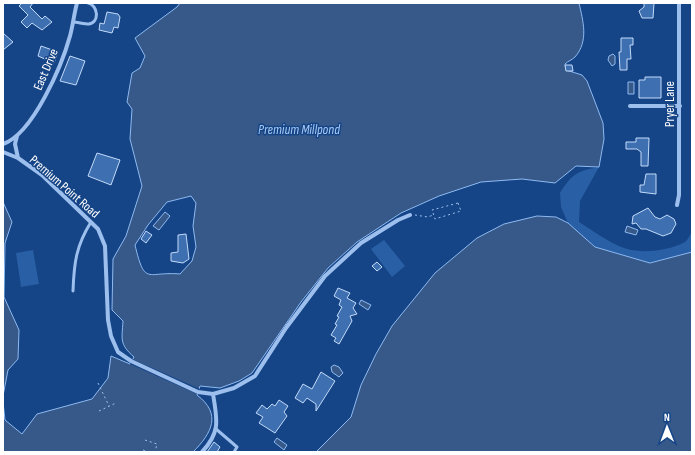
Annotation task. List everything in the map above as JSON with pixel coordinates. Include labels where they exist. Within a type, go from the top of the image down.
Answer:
[{"type":"street","name":"East Drive","points":[[3,144],[17,136],[37,111],[52,84],[70,37],[77,3]]},
{"type":"street","name":"Pryer Lane","points":[[677,205],[679,195],[680,106],[679,3]]},
{"type":"street","points":[[630,106],[680,106]]},
{"type":"street","points":[[17,136],[15,144],[18,158]]},
{"type":"street","name":"Premium Point Road","points":[[3,152],[18,158],[42,175],[98,229],[105,246],[108,320],[111,336],[118,352],[131,361],[198,392],[213,394],[234,388],[255,376],[286,328],[325,276],[361,243],[398,220],[410,215]]},
{"type":"street","points":[[202,452],[211,443],[217,424],[213,394]]},
{"type":"lane","points":[[73,22],[88,24],[96,17],[97,10],[88,3]]},
{"type":"lane","points":[[73,291],[77,249],[81,238],[91,222]]},
{"type":"lane","points":[[216,429],[237,447],[234,452]]},
{"type":"path","points":[[458,203],[461,211],[435,219],[434,215],[432,210],[458,203]]},
{"type":"path","points":[[410,215],[434,215]]},
{"type":"path","points":[[98,383],[109,406]]},
{"type":"path","points":[[99,411],[116,403]]},
{"type":"path","points":[[145,440],[157,444],[155,452]]},
{"type":"path","points":[[143,450],[148,452]]},
{"type":"shaded area","points":[[599,167],[580,201],[579,222],[619,246],[639,251],[665,249],[678,245],[686,241],[692,232],[692,252],[650,263],[595,247],[568,223],[561,207],[560,193],[568,181],[576,174],[585,170]]},
{"type":"shaded area","points":[[384,240],[405,266],[392,277],[371,249]]},
{"type":"shaded area","points":[[33,250],[39,284],[21,287],[16,253]]},
{"type":"water","name":"Premium Millpond","points":[[180,3],[579,3],[584,31],[582,44],[575,57],[565,64],[566,70],[582,75],[587,81],[603,123],[604,139],[599,167],[576,166],[555,183],[522,179],[481,182],[439,196],[401,213],[357,242],[328,268],[301,302],[252,373],[239,381],[220,388],[200,386],[197,395],[210,409],[212,424],[205,438],[193,452],[3,452],[3,402],[5,420],[22,434],[37,414],[92,399],[108,378],[111,356],[130,364],[134,357],[122,341],[123,321],[112,310],[113,259],[126,236],[142,186],[130,139],[132,109],[127,102],[132,73],[140,68],[145,56],[135,38],[177,7]],"holes":[[[191,196],[196,203],[193,226],[196,247],[192,261],[180,274],[154,275],[145,272],[138,258],[135,245],[148,225],[167,202]]]},
{"type":"water","points":[[613,54],[615,56],[615,64],[612,66],[608,60],[609,56]]},
{"type":"water","points":[[628,82],[634,82],[634,94],[628,94]]},
{"type":"water","points":[[3,202],[12,222],[5,243],[4,297],[19,330],[18,359],[8,370],[3,396]]},
{"type":"water","points":[[165,212],[170,216],[159,230],[153,226]]},
{"type":"water","points":[[537,216],[556,217],[568,223],[595,247],[650,263],[692,252],[692,452],[316,452],[351,417],[361,385],[392,326],[435,273],[477,238],[504,224]]},
{"type":"water","points":[[627,226],[638,230],[636,235],[625,232]]},
{"type":"water","points":[[361,300],[371,305],[368,310],[359,304]]},
{"type":"water","points":[[334,365],[339,367],[343,373],[339,377],[332,372],[331,367]]},
{"type":"water","points":[[277,438],[287,445],[284,450],[274,442]]},
{"type":"pier","points":[[132,359],[200,389],[197,394],[130,364]]},
{"type":"building","points":[[22,3],[33,3],[30,7],[42,19],[45,16],[52,22],[42,30],[32,23],[27,28],[21,22],[28,15],[19,6]]},
{"type":"building","points":[[644,3],[654,3],[653,18],[642,18],[639,11],[644,7]]},
{"type":"building","points":[[107,12],[118,14],[120,17],[118,28],[114,27],[112,33],[99,30],[100,23],[104,24]]},
{"type":"building","points":[[3,33],[13,42],[3,50]]},
{"type":"building","points":[[621,38],[633,38],[633,45],[630,45],[631,59],[627,59],[627,70],[620,70],[619,52],[621,52]]},
{"type":"building","points":[[41,46],[58,52],[54,63],[38,56]]},
{"type":"building","points":[[70,56],[85,61],[76,85],[60,81]]},
{"type":"building","points":[[565,65],[572,65],[573,71],[566,71]]},
{"type":"building","points":[[645,77],[661,77],[661,98],[639,98],[639,80],[645,80]]},
{"type":"building","points":[[636,138],[649,138],[648,166],[641,166],[641,152],[637,149],[626,149],[626,142],[636,142]]},
{"type":"building","points":[[97,153],[120,160],[111,185],[88,176]]},
{"type":"building","points":[[646,174],[656,174],[656,194],[640,192],[640,185],[644,185]]},
{"type":"building","points":[[648,208],[655,217],[660,219],[667,215],[674,219],[676,224],[671,233],[663,236],[646,229],[641,229],[636,223],[632,224],[633,216]]},
{"type":"building","points":[[146,231],[152,235],[146,243],[141,239]]},
{"type":"building","points":[[186,234],[189,259],[183,263],[171,261],[171,253],[178,252],[178,235]]},
{"type":"building","points":[[377,262],[382,267],[377,271],[372,266]]},
{"type":"building","points":[[338,288],[350,293],[347,298],[356,303],[353,308],[357,314],[350,316],[352,321],[339,344],[334,341],[336,338],[331,335],[337,325],[335,324],[339,317],[337,316],[342,307],[339,305],[341,300],[334,296]]},
{"type":"building","points":[[321,372],[335,381],[316,411],[316,404],[307,398],[303,403],[295,398],[303,384],[312,389]]},
{"type":"building","points":[[279,400],[288,406],[284,412],[287,416],[275,433],[259,423],[263,417],[256,413],[262,405],[267,409],[272,404],[275,406]]},
{"type":"building","points":[[214,442],[220,447],[217,452],[207,452]]}]
